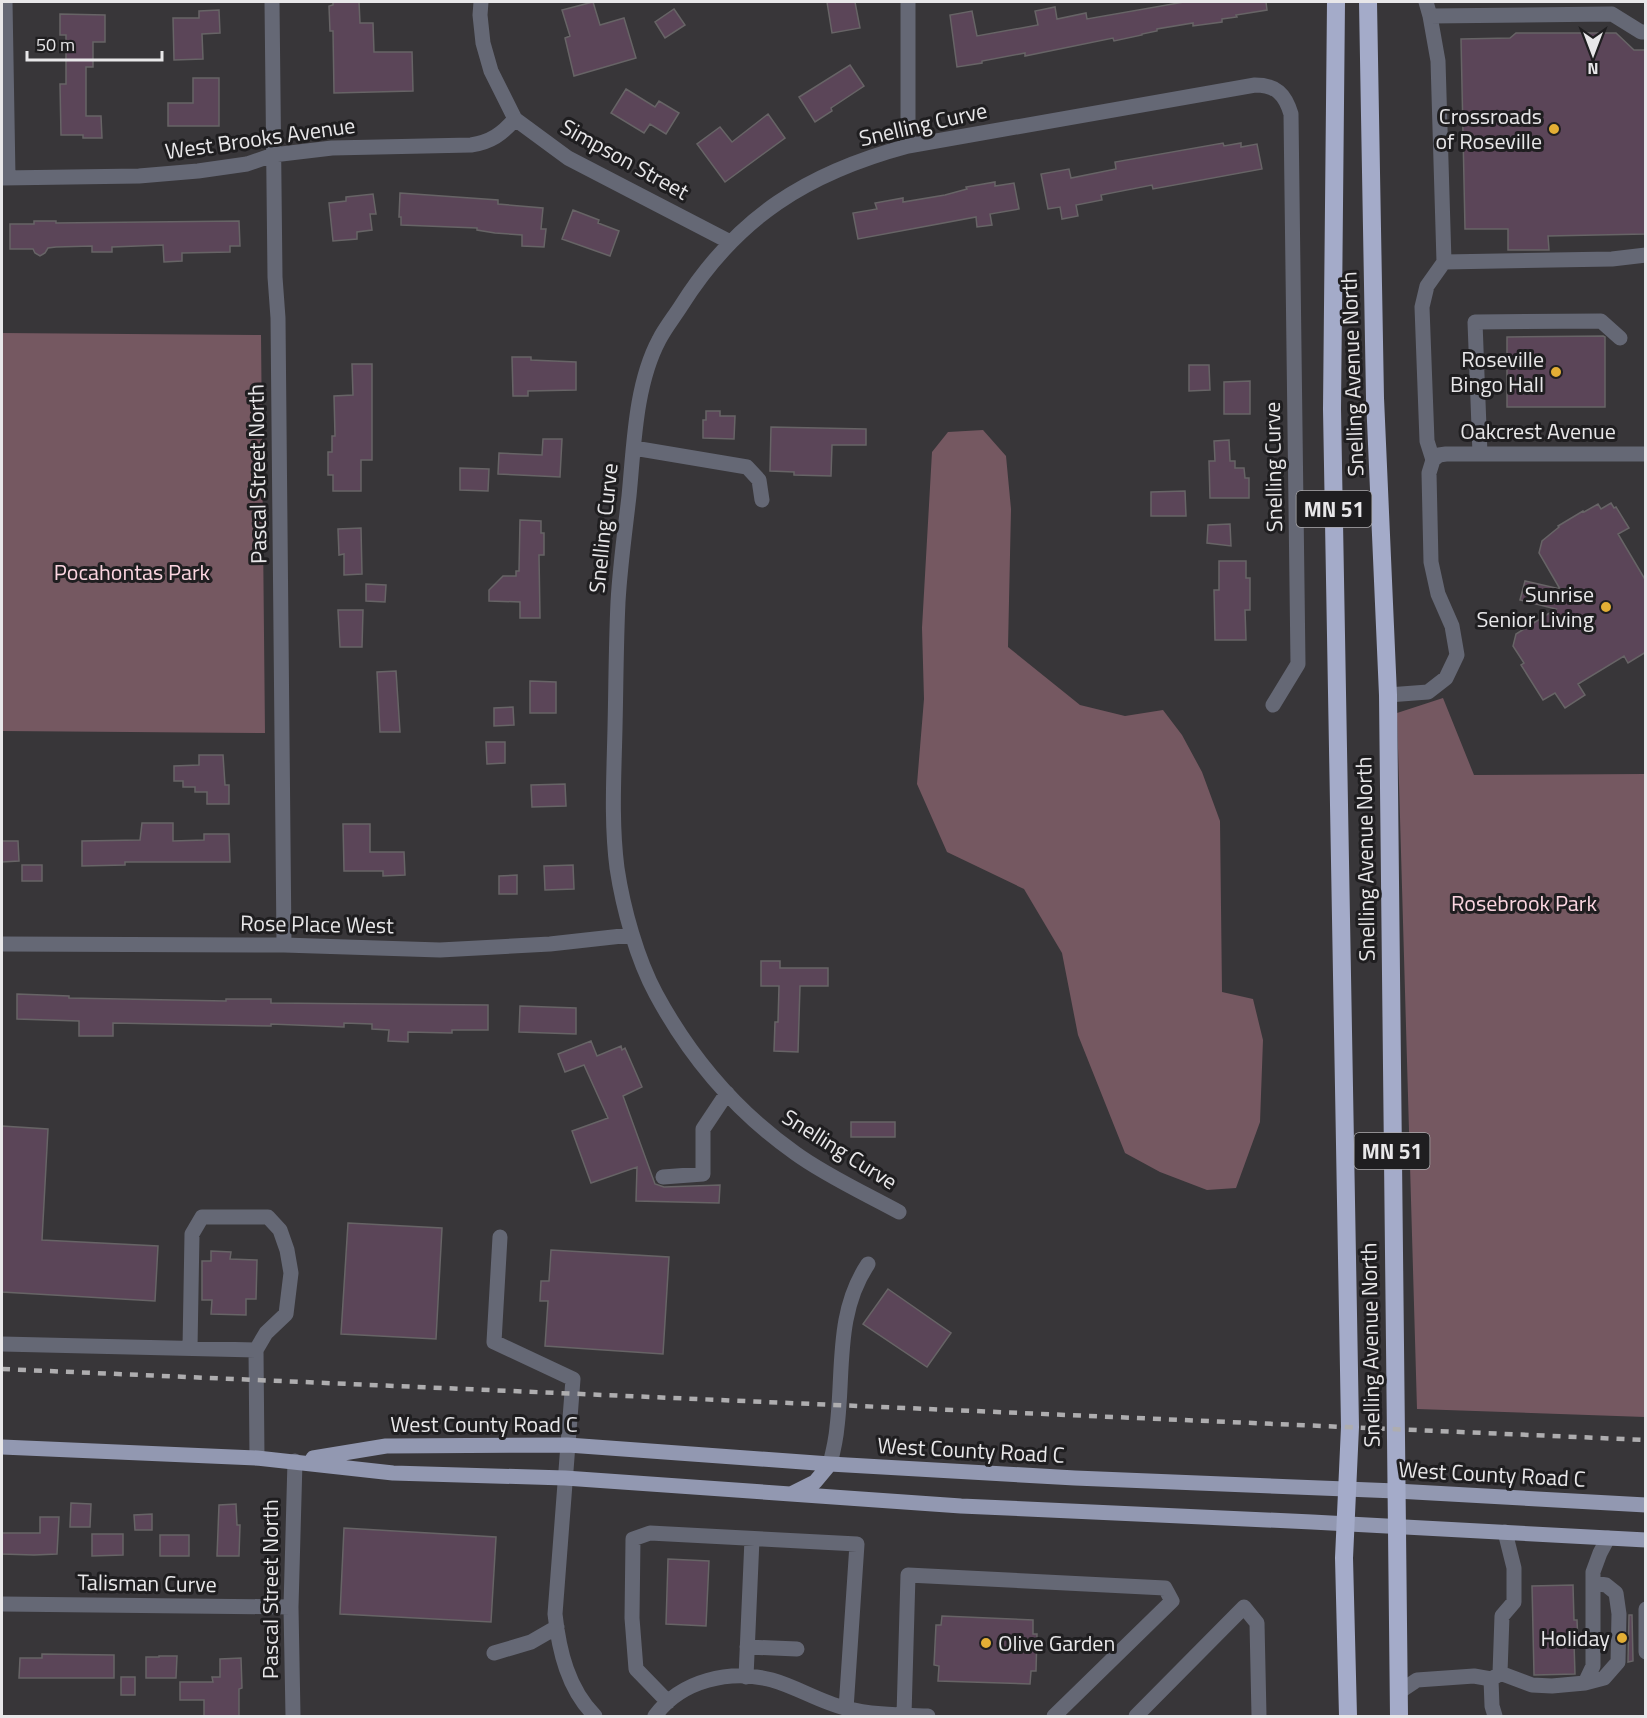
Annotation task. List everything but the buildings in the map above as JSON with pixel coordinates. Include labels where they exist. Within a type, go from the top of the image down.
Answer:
[{"type":"highway","points":[[1330,2],[1335,70]]},
{"type":"highway","name":"Snelling Avenue North","points":[[1336,2],[1332,409],[1350,1427],[1345,1524],[1348,1716]]},
{"type":"highway","name":"Snelling Avenue North","points":[[1368,2],[1375,398],[1388,695],[1399,1716]]},
{"type":"main road","name":"West County Road C","points":[[295,1461],[386,1446],[568,1445],[830,1464],[1646,1504]]},
{"type":"main road","name":"West County Road C","points":[[2,1447],[257,1458],[393,1473],[565,1478],[961,1506],[1646,1540]]},
{"type":"main road","points":[[791,1494],[815,1482],[830,1464]]},
{"type":"street","points":[[5,2],[5,178]]},
{"type":"street","name":"Pascal Street North","points":[[272,2],[275,277],[278,318],[284,945]]},
{"type":"street","name":"Simpson Street","points":[[481,2],[483,43],[488,62],[515,119],[568,158],[730,242]]},
{"type":"street","points":[[908,2],[908,146]]},
{"type":"street","points":[[1388,695],[1428,692],[1446,678],[1457,655],[1452,626],[1438,594],[1431,562],[1429,473],[1433,460],[1427,441],[1422,307],[1427,286],[1444,262],[1438,61],[1428,9],[1612,14],[1641,32],[1646,32]]},
{"type":"street","name":"Snelling Curve","points":[[899,1212],[796,1154],[746,1113],[704,1068],[676,1029],[654,990],[631,935],[618,870],[614,828],[618,600],[636,419],[645,380],[658,342],[692,289],[730,242],[771,206],[798,189],[855,162],[908,146],[1255,85],[1269,85],[1282,93],[1288,101],[1292,114],[1298,664],[1273,705]]},
{"type":"street","name":"West Brooks Avenue","points":[[5,178],[139,176],[247,164],[273,155],[332,148],[471,145],[486,142],[503,133],[515,119]]},
{"type":"street","points":[[1444,262],[1612,260],[1646,255]]},
{"type":"street","points":[[1480,454],[1475,322],[1601,321],[1620,338]]},
{"type":"street","points":[[634,448],[747,467],[759,480],[762,500]]},
{"type":"street","name":"Oakcrest Avenue","points":[[1433,460],[1439,455],[1646,454]]},
{"type":"street","name":"Rose Place West","points":[[2,944],[284,945],[440,950],[550,944],[631,935]]},
{"type":"street","points":[[663,1177],[703,1174],[703,1129],[727,1093]]},
{"type":"street","points":[[190,1348],[192,1234],[202,1217],[268,1217],[280,1230],[287,1250],[291,1273],[286,1314],[266,1333],[256,1350],[257,1458]]},
{"type":"street","points":[[500,1237],[494,1342],[573,1379],[565,1506],[555,1604],[558,1640],[565,1667],[576,1690],[595,1716]]},
{"type":"street","points":[[830,1464],[837,1428],[840,1355],[847,1311],[862,1273],[868,1264]]},
{"type":"street","points":[[2,1344],[256,1350]]},
{"type":"street","name":"Pascal Street North","points":[[293,1716],[291,1607],[295,1461]]},
{"type":"street","points":[[1495,1716],[1492,1706],[1502,1616],[1514,1602],[1514,1568],[1505,1532]]},
{"type":"street","points":[[668,1702],[636,1670],[632,1618],[633,1539],[650,1533],[857,1544],[846,1709]]},
{"type":"street","points":[[1585,1683],[1593,1665],[1593,1572],[1608,1538]]},
{"type":"street","points":[[746,1677],[752,1539]]},
{"type":"street","points":[[904,1715],[908,1575],[1165,1588],[1172,1601],[1054,1716]]},
{"type":"street","points":[[1399,1692],[1417,1680],[1474,1676],[1496,1676],[1532,1685],[1551,1686],[1585,1683],[1604,1678],[1618,1662],[1619,1614],[1616,1593],[1606,1585],[1593,1583]]},
{"type":"street","name":"Talisman Curve","points":[[2,1604],[291,1607]]},
{"type":"street","points":[[1136,1716],[1244,1607],[1257,1623],[1259,1716]]},
{"type":"street","points":[[1646,1609],[1646,1652]]},
{"type":"street","points":[[494,1653],[531,1642],[557,1627]]},
{"type":"street","points":[[747,1647],[797,1649]]},
{"type":"street","points":[[655,1716],[668,1702],[694,1685],[714,1678],[746,1677],[773,1681],[846,1709],[871,1713],[928,1716]]},
{"type":"green space","name":"Pocahontas Park","points":[[2,333],[261,335],[265,733],[2,731]]},
{"type":"green space","points":[[983,430],[1006,456],[1011,509],[1008,647],[1080,705],[1125,716],[1163,710],[1182,735],[1202,772],[1220,821],[1222,992],[1253,999],[1263,1040],[1260,1122],[1236,1188],[1207,1190],[1160,1172],[1125,1153],[1078,1035],[1062,953],[1024,889],[947,852],[917,784],[924,699],[922,628],[932,452],[948,432]]},
{"type":"green space","name":"Rosebrook Park","points":[[1443,698],[1474,775],[1645,774],[1645,1417],[1417,1409],[1397,713]]},
{"type":"railway","points":[[2,1369],[1646,1440]]},
{"type":"place","name":"Crossroads of Roseville","points":[[1554,129]]},
{"type":"place","name":"Roseville Bingo Hall","points":[[1556,372]]},
{"type":"place","name":"Sunrise Senior Living","points":[[1606,607]]},
{"type":"place","name":"Holiday","points":[[1622,1638]]},
{"type":"place","name":"Olive Garden","points":[[986,1643]]}]
